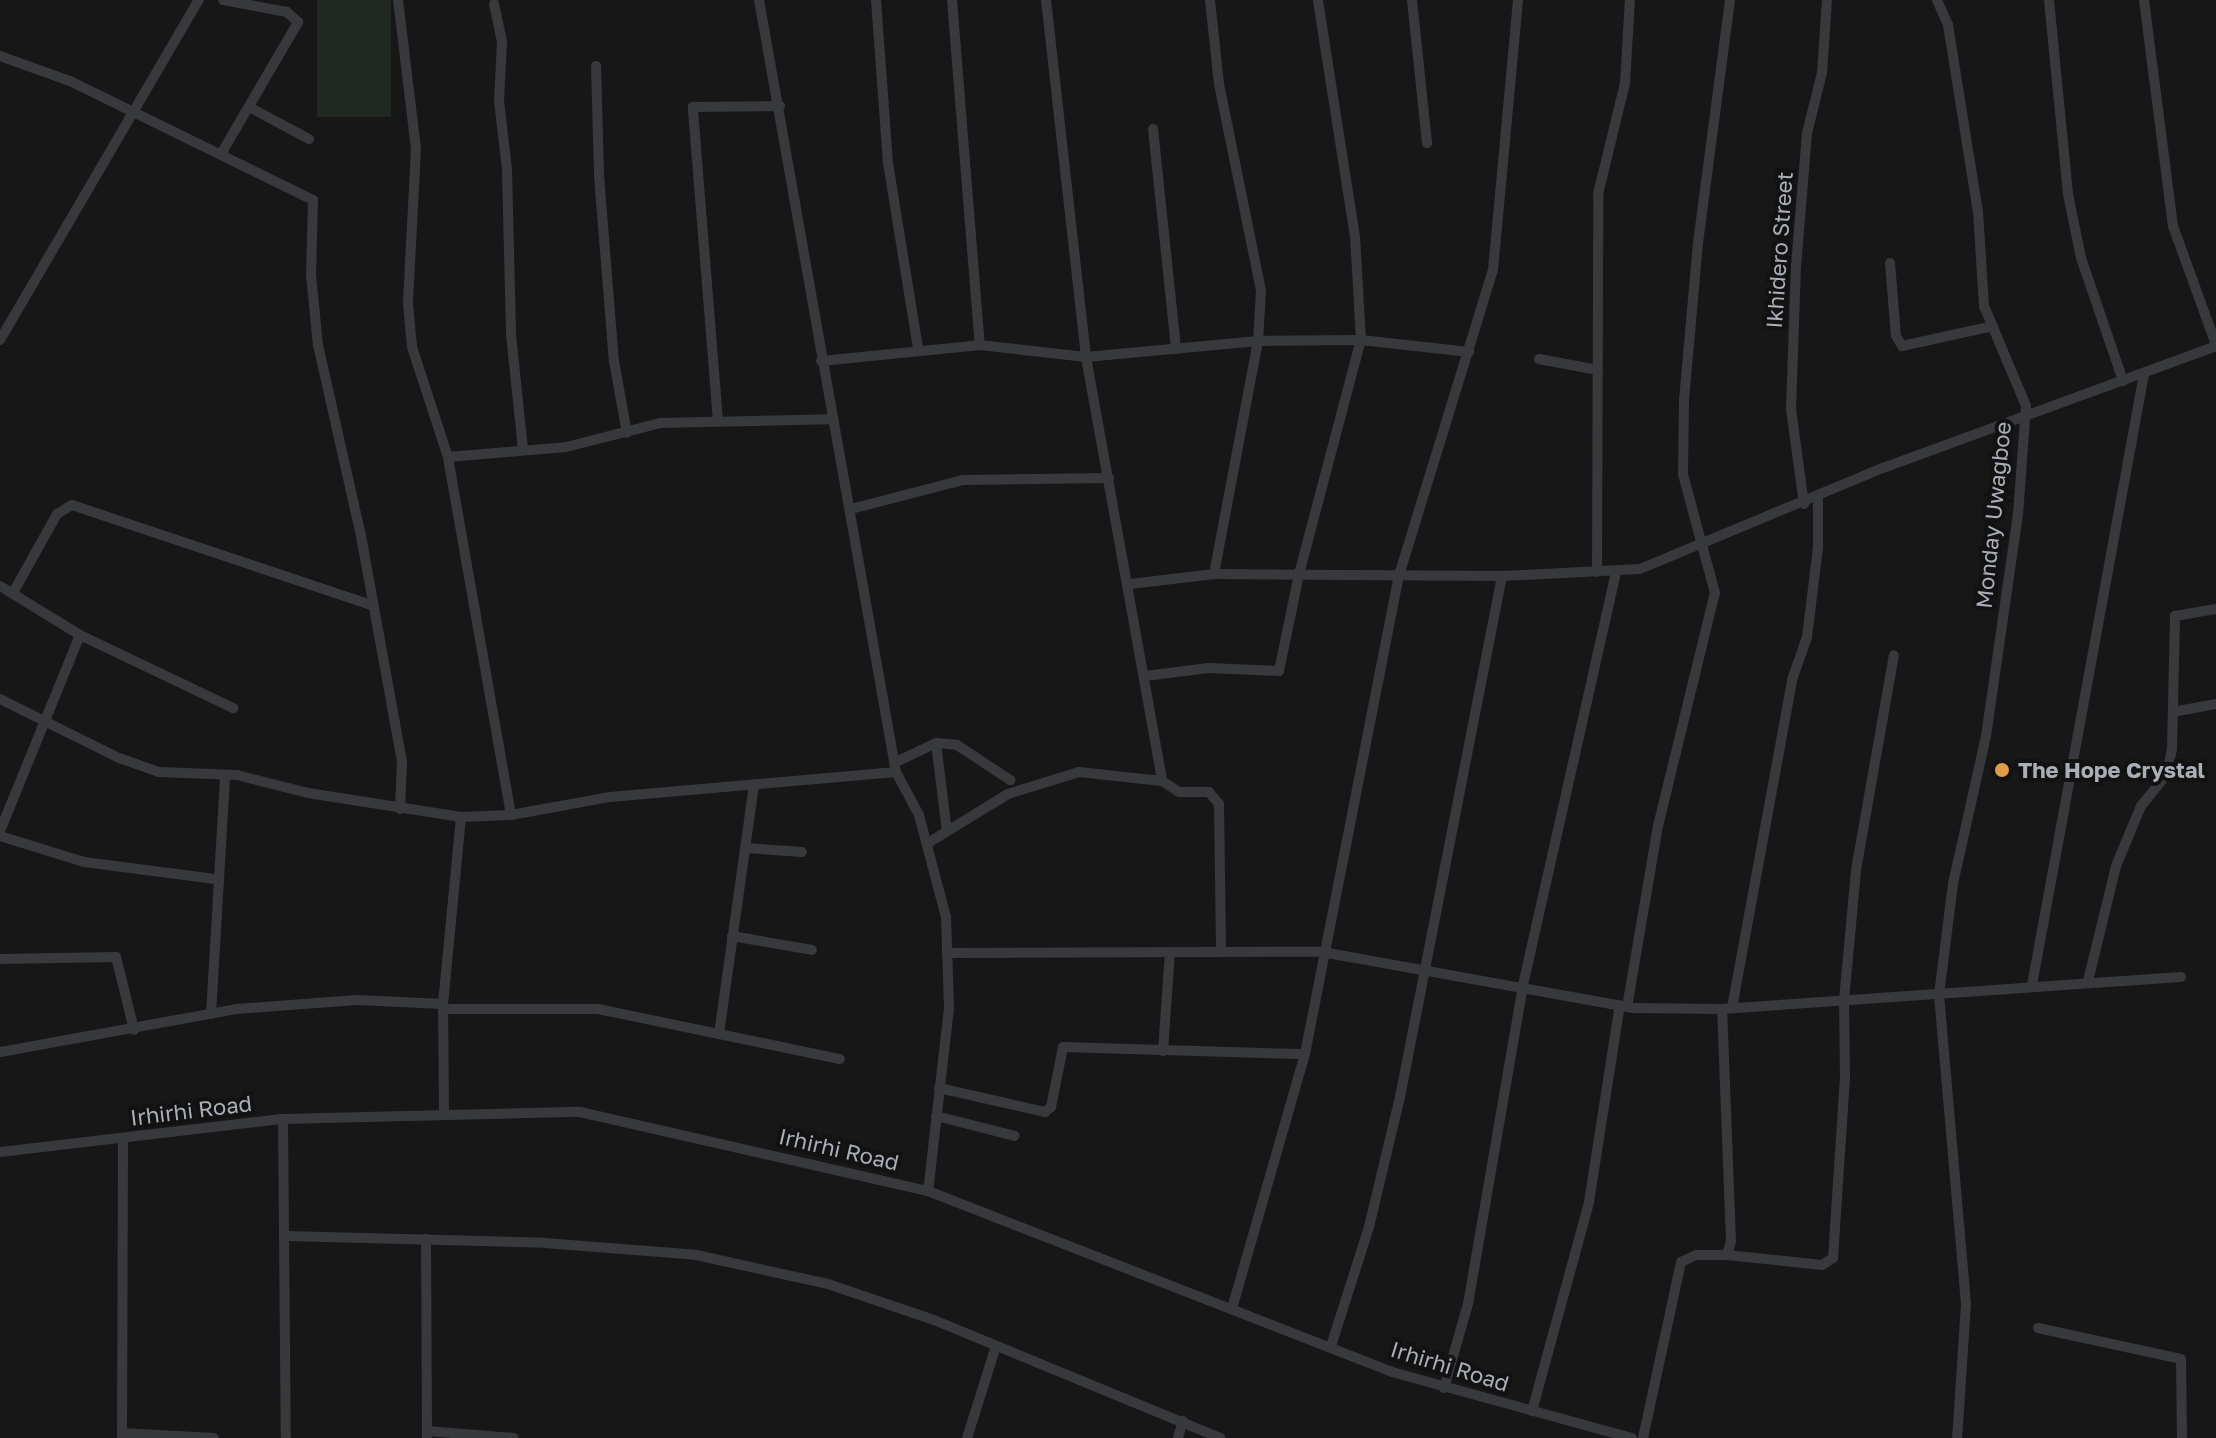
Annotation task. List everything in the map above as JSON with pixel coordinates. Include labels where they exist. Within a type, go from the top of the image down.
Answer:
[{"type":"street","points":[[0,340],[136,114],[199,0]]},
{"type":"street","points":[[221,154],[295,33],[297,20],[287,12],[223,0]]},
{"type":"street","points":[[398,0],[416,149],[408,304],[412,347],[448,457],[511,815]]},
{"type":"street","points":[[759,0],[780,106],[830,419],[851,509],[895,767],[928,843],[946,917],[949,1008],[928,1191]]},
{"type":"street","points":[[876,0],[888,163],[918,348]]},
{"type":"street","points":[[952,0],[980,345]]},
{"type":"street","points":[[1046,0],[1086,357],[1130,584],[1162,781]]},
{"type":"street","points":[[1210,0],[1219,84],[1261,291],[1258,341],[1214,574]]},
{"type":"street","points":[[1145,676],[1208,668],[1279,671],[1299,574],[1361,340],[1355,237],[1318,0]]},
{"type":"street","points":[[1412,0],[1427,143]]},
{"type":"street","points":[[1233,1305],[1305,1054],[1322,952],[1400,572],[1469,352],[1499,234],[1518,0]]},
{"type":"street","points":[[1597,572],[1598,194],[1625,83],[1630,0]]},
{"type":"street","points":[[1532,1411],[1589,1202],[1658,826],[1715,593],[1704,542],[1683,474],[1684,400],[1698,243],[1730,0]]},
{"type":"street","name":"Ikhidero Street","points":[[1804,504],[1791,409],[1796,267],[1807,133],[1822,73],[1827,0]]},
{"type":"street","name":"Monday Uwagboe","points":[[1937,0],[1948,25],[1978,212],[1984,306],[2022,388],[2023,420],[2021,488],[1986,736],[1953,884],[1939,995],[1966,1304],[1957,1438]]},
{"type":"street","points":[[2049,0],[2068,194],[2081,258],[2123,381]]},
{"type":"street","points":[[1130,584],[1214,574],[1400,572],[1502,576],[1616,573],[1667,561],[1704,542],[1927,452],[2023,420],[2216,346],[2173,226],[2144,0]]},
{"type":"street","points":[[494,4],[502,42],[499,101],[507,169],[511,335],[523,449]]},
{"type":"street","points":[[0,56],[70,81],[310,196],[315,206],[311,275],[318,345],[402,762],[400,809]]},
{"type":"street","points":[[596,66],[599,176],[614,361],[627,433]]},
{"type":"street","points":[[718,421],[693,107],[780,106]]},
{"type":"street","points":[[251,108],[309,139]]},
{"type":"street","points":[[1153,129],[1176,349]]},
{"type":"street","points":[[1890,263],[1896,336],[1902,346],[1993,326]]},
{"type":"street","points":[[821,361],[918,348],[980,345],[1086,357],[1258,341],[1361,340],[1469,352]]},
{"type":"street","points":[[1539,359],[1598,370]]},
{"type":"street","points":[[2032,985],[2144,374]]},
{"type":"street","points":[[448,457],[566,447],[660,423],[830,419]]},
{"type":"street","points":[[851,509],[963,480],[1109,478]]},
{"type":"street","points":[[1727,1255],[1727,1008],[1792,680],[1807,637],[1818,548],[1818,497]]},
{"type":"street","points":[[14,591],[57,514],[72,505],[373,606]]},
{"type":"street","points":[[1444,1388],[1468,1304],[1523,985],[1616,573]]},
{"type":"street","points":[[1331,1346],[1369,1227],[1502,576]]},
{"type":"street","points":[[0,586],[14,591],[80,635],[233,708]]},
{"type":"street","points":[[2088,981],[2116,866],[2141,806],[2167,774],[2173,712],[2175,616],[2216,609]]},
{"type":"street","points":[[80,635],[0,833],[84,862],[215,879]]},
{"type":"street","points":[[1643,1438],[1681,1262],[1696,1255],[1727,1255],[1822,1265],[1833,1258],[1844,1107],[1844,1000],[1856,870],[1894,655]]},
{"type":"street","points":[[0,699],[46,724],[159,772],[225,775],[400,809],[461,817],[511,815],[610,797],[895,767],[936,743],[957,745],[1010,780]]},
{"type":"street","points":[[2173,712],[2216,704]]},
{"type":"street","points":[[936,743],[947,831]]},
{"type":"street","points":[[928,843],[1042,780],[1079,772],[1162,781],[1179,792],[1209,792],[1219,804],[1221,952]]},
{"type":"street","points":[[211,1014],[215,879],[225,775]]},
{"type":"street","points":[[719,1034],[754,784]]},
{"type":"street","points":[[444,1113],[443,1006],[461,817]]},
{"type":"street","points":[[745,848],[802,852]]},
{"type":"street","points":[[732,936],[812,950]]},
{"type":"street","points":[[1163,1051],[1170,952]]},
{"type":"street","points":[[947,953],[1322,952],[1523,985],[1624,1006],[1727,1008],[2181,977]]},
{"type":"street","points":[[0,959],[116,957],[134,1030]]},
{"type":"street","points":[[0,1052],[211,1014],[357,1000],[443,1006],[598,1009],[840,1059]]},
{"type":"street","points":[[939,1088],[1045,1112],[1051,1107],[1063,1047],[1305,1054]]},
{"type":"street","name":"Irhirhi Road","points":[[0,1152],[283,1119],[580,1112],[928,1191],[1444,1388],[1632,1438]]},
{"type":"street","points":[[936,1116],[1015,1136]]},
{"type":"street","points":[[283,1119],[286,1438]]},
{"type":"street","points":[[123,1139],[122,1436],[214,1438]]},
{"type":"street","points":[[286,1236],[426,1239],[696,1255],[828,1284],[996,1346],[1221,1438]]},
{"type":"street","points":[[426,1239],[427,1434],[514,1438]]},
{"type":"street","points":[[2038,1328],[2181,1359],[2182,1438]]},
{"type":"street","points":[[967,1438],[996,1346]]},
{"type":"street","points":[[1178,1438],[1183,1421]]},
{"type":"shaded area","points":[[317,0],[391,0],[391,117],[317,117]]},
{"type":"place","name":"The Hope Crystal","points":[[2002,770]]}]
